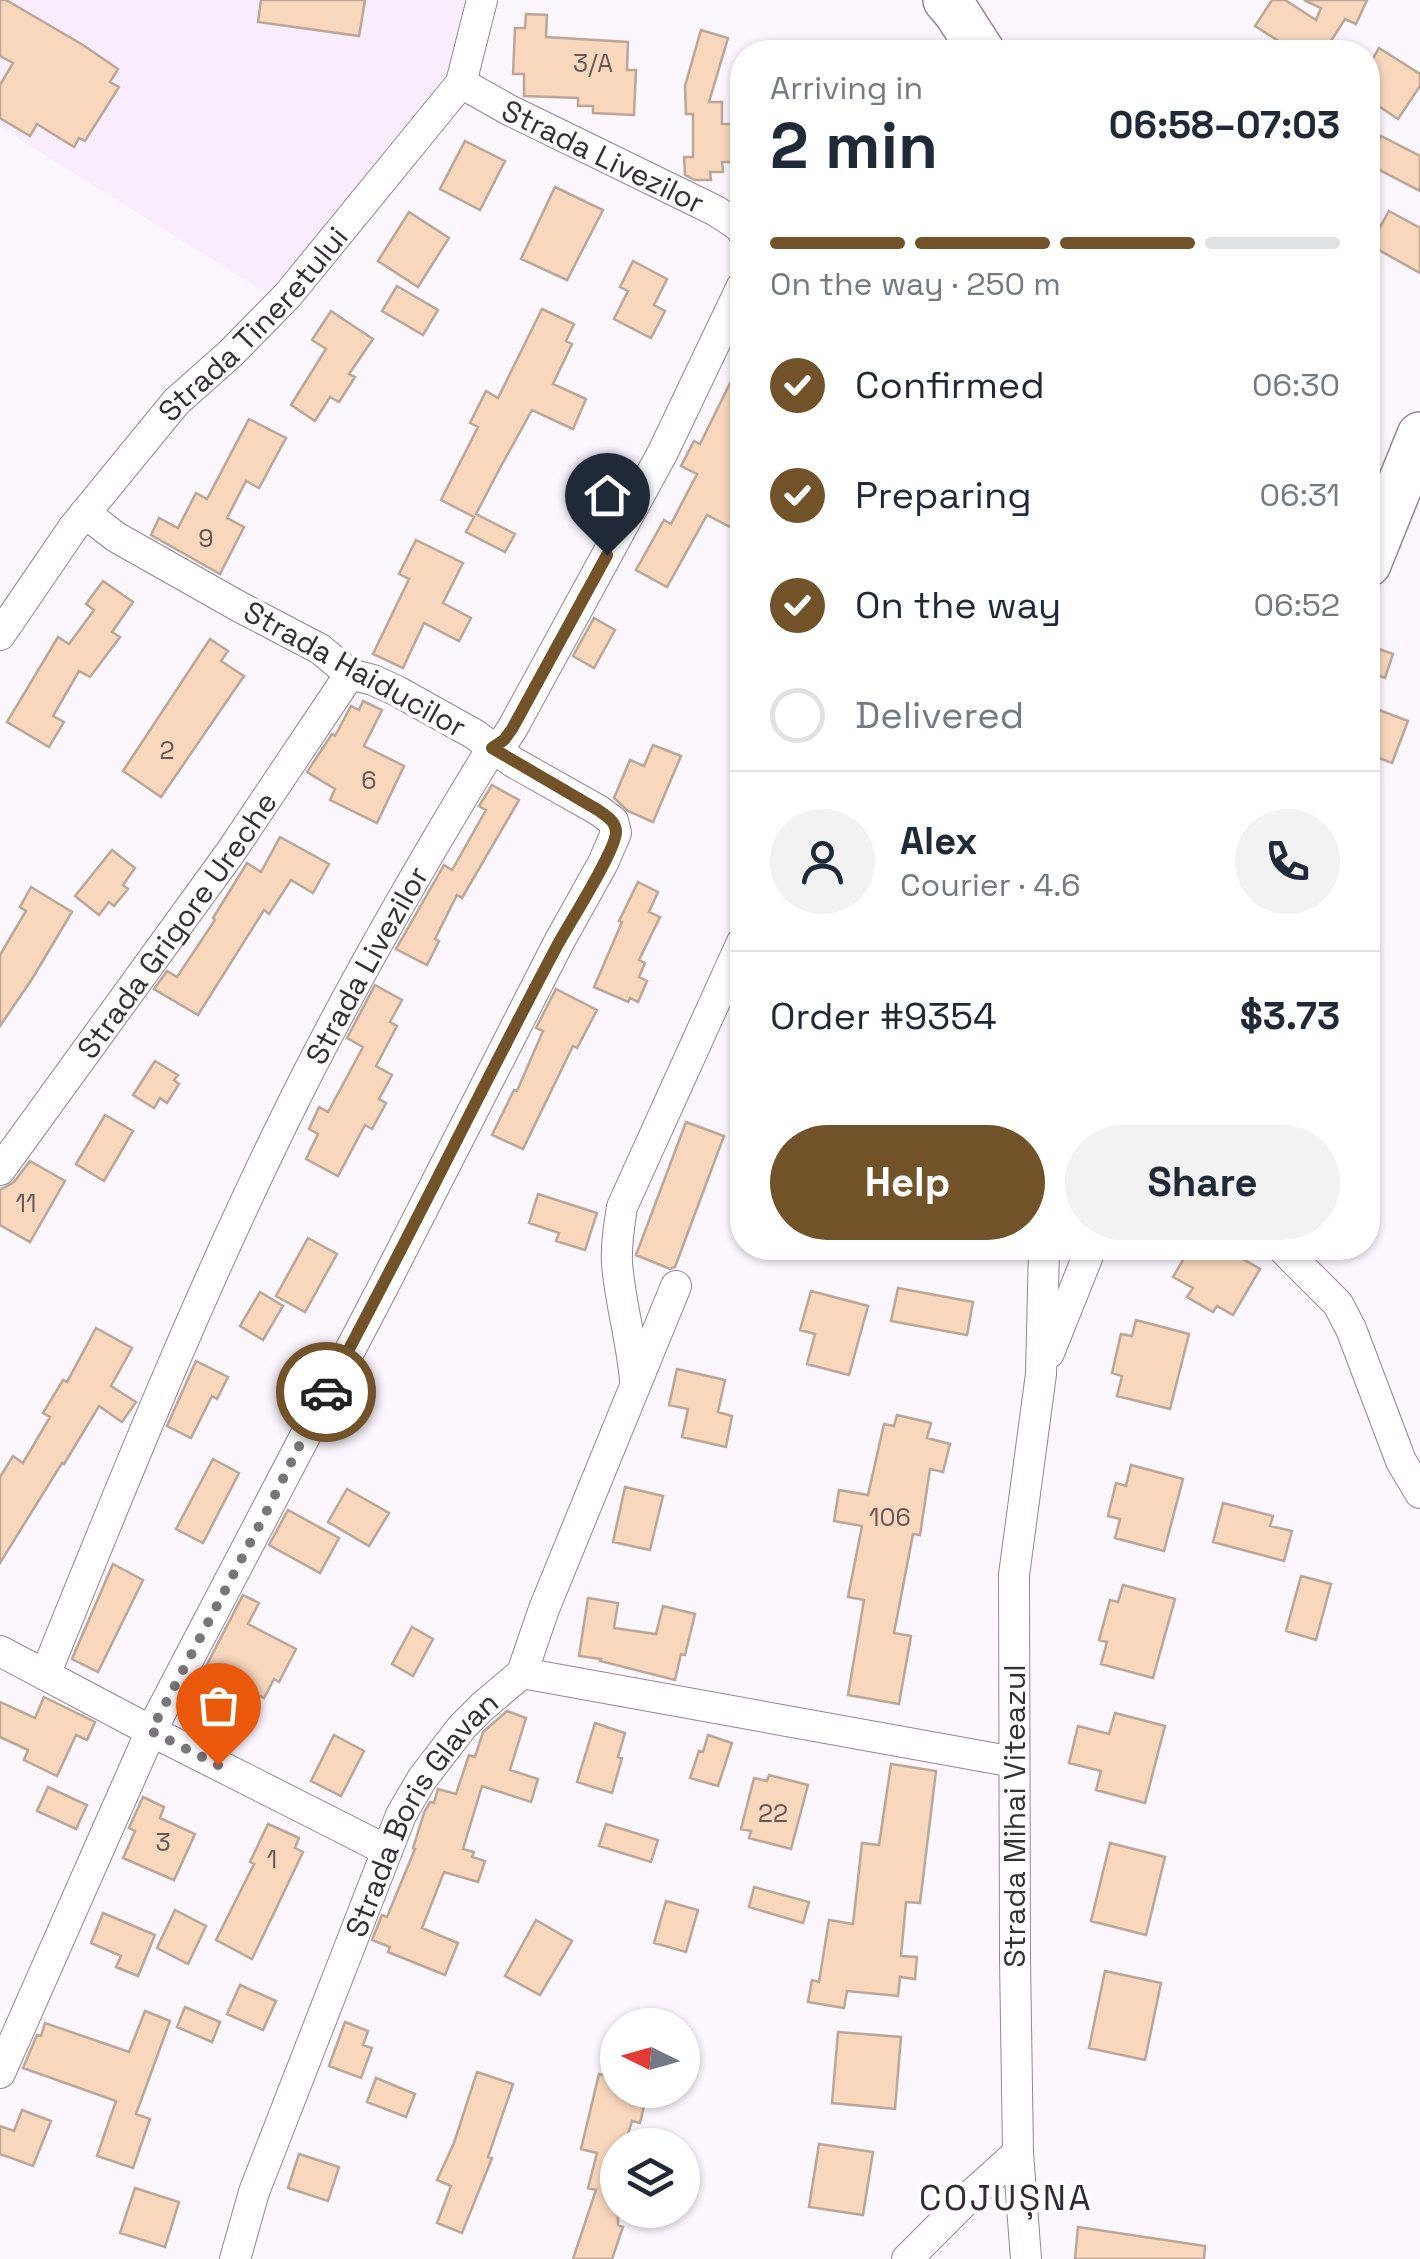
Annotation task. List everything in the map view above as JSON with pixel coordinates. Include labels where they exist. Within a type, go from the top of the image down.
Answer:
[{"type":"street","name":"Strada Tineretului","points":[[0,635],[85,513],[176,402],[288,295],[461,83],[482,0]]},
{"type":"street","points":[[946,0],[974,40]]},
{"type":"street","name":"Strada Livezilor","points":[[461,83],[730,220]]},
{"type":"street","name":"Strada Livezilor","points":[[45,1675],[168,1373],[282,1124],[394,910],[492,748],[512,729],[636,504],[730,311]]},
{"type":"street","points":[[1380,534],[1420,436]]},
{"type":"street","name":"Strada Haiducilor","points":[[85,513],[116,536],[320,649],[350,674],[397,691],[474,734],[598,810],[613,821],[616,834],[151,1731]]},
{"type":"street","name":"Strada Grigore Ureche","points":[[0,1170],[230,853],[350,674]]},
{"type":"street","name":"Strada Boris Glavan","points":[[635,1385],[617,1260],[622,1207],[730,968]]},
{"type":"street","name":"Strada Mihai Viteazul","points":[[1026,2259],[1018,2153],[1014,1575],[1041,1374],[1044,1260]]},
{"type":"street","name":"Strada Mihai Viteazul","points":[[1041,1374],[1086,1260]]},
{"type":"street","points":[[1294,1260],[1338,1304],[1401,1461],[1420,1493]]},
{"type":"street","name":"Strada Boris Glavan","points":[[235,2259],[254,2192],[401,1816],[422,1779],[462,1727],[522,1673],[544,1609],[676,1286]]},
{"type":"street","points":[[0,1651],[386,1850]]},
{"type":"street","points":[[522,1673],[1014,1762]]},
{"type":"street","points":[[0,2072],[151,1731]]},
{"type":"street","points":[[906,2259],[1018,2153]]},
{"type":"shaded area","points":[[0,0],[466,0],[454,63],[271,296],[0,127]]},
{"type":"building","points":[[0,0],[83,45],[118,69],[110,82],[119,87],[85,141],[79,138],[74,147],[37,124],[30,136],[0,118],[0,85],[13,63],[0,56]]},
{"type":"building","points":[[261,0],[365,0],[359,36],[258,22]]},
{"type":"building","points":[[1272,0],[1285,0],[1316,20],[1321,8],[1304,0],[1367,0],[1356,24],[1345,19],[1332,40],[1277,40],[1255,26]]},
{"type":"building","points":[[526,14],[547,15],[546,37],[628,42],[627,70],[636,70],[634,115],[593,113],[593,106],[578,106],[578,98],[524,96],[524,74],[513,74],[515,28],[525,28]]},
{"type":"building","points":[[701,30],[728,38],[709,102],[722,102],[722,124],[730,124],[730,162],[722,162],[723,172],[710,172],[711,180],[695,180],[685,175],[684,157],[693,157],[693,114],[686,114],[685,86]]},
{"type":"building","points":[[1380,49],[1420,74],[1420,86],[1398,119],[1380,107]]},
{"type":"building","points":[[1380,138],[1420,156],[1420,191],[1380,170]]},
{"type":"building","points":[[465,141],[505,161],[480,210],[440,189]]},
{"type":"building","points":[[555,187],[603,210],[567,280],[521,259]]},
{"type":"building","points":[[1389,211],[1420,228],[1420,273],[1380,251],[1380,227]]},
{"type":"building","points":[[409,212],[449,238],[418,287],[378,261]]},
{"type":"building","points":[[633,261],[667,279],[654,305],[665,311],[651,338],[614,319],[628,291],[620,287]]},
{"type":"building","points":[[397,286],[438,310],[423,335],[382,311]]},
{"type":"building","points":[[542,309],[574,324],[566,341],[572,344],[553,384],[586,399],[573,429],[532,410],[500,468],[476,514],[515,534],[505,552],[466,532],[474,517],[441,500],[478,427],[470,423],[486,391],[498,398]]},
{"type":"building","points":[[331,311],[373,339],[349,374],[355,377],[339,402],[330,397],[315,421],[291,405],[326,349],[312,340]]},
{"type":"building","points":[[730,383],[730,527],[707,515],[667,587],[636,570],[664,520],[671,524],[697,474],[681,466],[694,441],[700,444]]},
{"type":"building","points":[[249,419],[286,438],[259,488],[246,481],[227,518],[244,527],[220,574],[151,535],[159,518],[178,528],[196,493],[207,499]]},
{"type":"building","points":[[416,540],[463,563],[443,603],[471,618],[459,641],[424,623],[403,668],[373,654],[409,579],[399,574]]},
{"type":"building","points":[[103,581],[133,602],[112,632],[120,637],[90,677],[79,671],[53,716],[64,722],[49,747],[7,722],[58,637],[69,644],[94,610],[86,604]]},
{"type":"building","points":[[594,618],[615,630],[594,668],[573,656]]},
{"type":"building","points":[[210,639],[228,651],[221,661],[244,676],[161,797],[123,771]]},
{"type":"building","points":[[1380,649],[1393,654],[1385,678],[1380,676]]},
{"type":"building","points":[[363,701],[382,710],[364,746],[404,766],[377,823],[330,800],[335,789],[307,772],[332,734],[335,736],[351,706],[359,710]]},
{"type":"building","points":[[1380,710],[1408,721],[1392,763],[1380,758]]},
{"type":"building","points":[[653,745],[681,756],[653,822],[628,811],[614,798],[630,760],[644,766]]},
{"type":"building","points":[[492,785],[519,800],[462,898],[457,895],[427,965],[396,949],[444,865],[452,870],[486,810],[479,806]]},
{"type":"building","points":[[280,837],[329,864],[313,893],[291,880],[269,914],[264,910],[198,1015],[154,989],[167,971],[177,977],[247,863],[261,872]]},
{"type":"building","points":[[112,850],[135,868],[123,885],[128,889],[114,906],[109,902],[99,915],[75,896]]},
{"type":"building","points":[[638,882],[658,892],[649,912],[660,917],[639,960],[645,963],[639,977],[647,981],[638,1002],[630,998],[628,1002],[594,987]]},
{"type":"building","points":[[31,887],[72,912],[0,1026],[0,955],[26,911],[20,907]]},
{"type":"building","points":[[375,985],[402,1000],[390,1022],[397,1026],[376,1066],[392,1075],[379,1099],[386,1103],[372,1129],[365,1125],[338,1176],[306,1159],[318,1134],[309,1129],[319,1107],[328,1112],[363,1047],[347,1038]]},
{"type":"building","points":[[556,989],[597,1010],[577,1048],[573,1046],[523,1149],[492,1135],[514,1090],[517,1091],[543,1031],[536,1028]]},
{"type":"building","points":[[155,1061],[178,1075],[174,1080],[179,1084],[167,1103],[160,1098],[154,1108],[133,1095]]},
{"type":"building","points":[[105,1115],[133,1131],[104,1181],[76,1164]]},
{"type":"building","points":[[686,1122],[724,1136],[675,1267],[670,1269],[636,1255]]},
{"type":"building","points":[[30,1161],[65,1181],[30,1242],[0,1225],[0,1190],[14,1182]]},
{"type":"building","points":[[538,1194],[597,1213],[585,1250],[556,1241],[559,1233],[529,1223]]},
{"type":"building","points":[[308,1238],[337,1254],[305,1312],[276,1296]]},
{"type":"building","points":[[1183,1260],[1245,1260],[1260,1269],[1233,1315],[1217,1306],[1213,1312],[1187,1297],[1193,1288],[1173,1277]]},
{"type":"building","points":[[898,1288],[973,1302],[967,1335],[891,1321]]},
{"type":"building","points":[[811,1291],[868,1306],[849,1375],[807,1364],[815,1334],[800,1330]]},
{"type":"building","points":[[260,1292],[283,1306],[263,1340],[240,1326]]},
{"type":"building","points":[[1136,1320],[1189,1334],[1170,1409],[1117,1396],[1122,1376],[1112,1373],[1121,1334],[1132,1336]]},
{"type":"building","points":[[96,1328],[132,1348],[111,1386],[136,1402],[122,1422],[99,1406],[0,1563],[0,1477],[13,1456],[23,1463],[50,1417],[43,1413],[63,1380],[67,1382]]},
{"type":"building","points":[[196,1361],[228,1377],[217,1399],[212,1396],[191,1438],[167,1426]]},
{"type":"building","points":[[677,1369],[725,1380],[718,1412],[732,1416],[726,1447],[682,1437],[688,1409],[669,1405]]},
{"type":"building","points":[[897,1415],[931,1423],[927,1438],[950,1444],[943,1472],[930,1469],[920,1535],[913,1534],[894,1633],[911,1636],[899,1704],[848,1695],[864,1600],[848,1597],[862,1526],[834,1521],[839,1490],[868,1495],[884,1424],[894,1426]]},
{"type":"building","points":[[213,1459],[239,1473],[203,1543],[176,1529]]},
{"type":"building","points":[[1131,1465],[1183,1479],[1164,1551],[1115,1538],[1120,1519],[1108,1516],[1116,1483],[1126,1486]]},
{"type":"building","points":[[625,1487],[663,1496],[650,1550],[613,1542]]},
{"type":"building","points":[[347,1489],[389,1513],[369,1546],[328,1522]]},
{"type":"building","points":[[1223,1503],[1273,1516],[1270,1526],[1292,1531],[1284,1561],[1213,1542]]},
{"type":"building","points":[[288,1510],[339,1538],[320,1573],[269,1545]]},
{"type":"building","points":[[113,1564],[143,1580],[98,1672],[72,1659]]},
{"type":"building","points":[[1301,1576],[1331,1584],[1316,1640],[1286,1631]]},
{"type":"building","points":[[1123,1585],[1175,1599],[1153,1678],[1101,1664],[1107,1642],[1099,1640],[1110,1600],[1118,1602]]},
{"type":"building","points":[[243,1595],[259,1603],[248,1624],[296,1649],[279,1682],[274,1679],[264,1698],[237,1683],[214,1727],[183,1711]]},
{"type":"building","points":[[588,1598],[618,1603],[614,1628],[656,1634],[663,1606],[695,1614],[675,1680],[579,1656]]},
{"type":"building","points":[[412,1627],[433,1639],[413,1676],[392,1664]]},
{"type":"building","points":[[44,1697],[95,1722],[87,1740],[76,1735],[57,1776],[24,1760],[28,1750],[0,1737],[0,1702],[35,1718]]},
{"type":"building","points":[[507,1711],[526,1718],[510,1770],[538,1779],[531,1802],[482,1786],[463,1849],[485,1861],[478,1882],[444,1872],[422,1928],[458,1943],[445,1975],[388,1952],[390,1947],[372,1940],[382,1915],[387,1917],[430,1802],[434,1803],[438,1789],[456,1794],[469,1755],[475,1757],[483,1732]]},
{"type":"building","points":[[1115,1713],[1165,1726],[1145,1803],[1096,1790],[1101,1771],[1069,1763],[1078,1726],[1109,1734]]},
{"type":"building","points":[[595,1723],[625,1733],[612,1793],[577,1782]]},
{"type":"building","points":[[334,1735],[364,1751],[341,1796],[311,1781]]},
{"type":"building","points":[[708,1735],[732,1743],[718,1786],[690,1778]]},
{"type":"building","points":[[891,1764],[936,1771],[920,1903],[906,1902],[901,1956],[917,1957],[915,1979],[900,1977],[898,1996],[847,1991],[844,2008],[808,2002],[812,1980],[819,1982],[829,1920],[853,1924],[862,1843],[879,1845]]},
{"type":"building","points":[[769,1775],[808,1785],[791,1849],[749,1838],[751,1831],[741,1829],[754,1778],[767,1781]]},
{"type":"building","points":[[48,1787],[87,1805],[76,1829],[37,1811]]},
{"type":"building","points":[[143,1797],[164,1807],[160,1818],[195,1834],[174,1880],[123,1858],[135,1831],[129,1828]]},
{"type":"building","points":[[268,1824],[299,1838],[295,1848],[303,1852],[252,1959],[216,1940],[254,1864],[250,1862]]},
{"type":"building","points":[[606,1824],[658,1840],[651,1862],[599,1846]]},
{"type":"building","points":[[1110,1843],[1165,1857],[1146,1935],[1091,1921]]},
{"type":"building","points":[[754,1887],[809,1902],[803,1923],[749,1907]]},
{"type":"building","points":[[666,1901],[698,1910],[686,1952],[654,1943]]},
{"type":"building","points":[[175,1910],[206,1926],[188,1964],[157,1948]]},
{"type":"building","points":[[103,1913],[155,1935],[138,1976],[116,1967],[121,1956],[91,1943]]},
{"type":"building","points":[[536,1920],[572,1941],[540,1995],[505,1976]]},
{"type":"building","points":[[1105,1971],[1161,1983],[1145,2060],[1089,2048]]},
{"type":"building","points":[[240,1985],[276,2001],[263,2030],[227,2014]]},
{"type":"building","points":[[185,2007],[220,2022],[212,2042],[177,2027]]},
{"type":"building","points":[[145,2011],[170,2021],[136,2114],[150,2119],[133,2168],[97,2156],[116,2101],[23,2068],[45,2023],[129,2052]]},
{"type":"building","points":[[345,2022],[368,2031],[363,2045],[372,2048],[361,2078],[329,2066]]},
{"type":"building","points":[[838,2032],[901,2037],[895,2109],[832,2103]]},
{"type":"building","points":[[477,2072],[513,2084],[488,2157],[492,2158],[462,2233],[437,2223],[451,2186],[437,2180],[454,2143]]},
{"type":"building","points":[[599,2074],[600,2108],[644,2108],[640,2123],[632,2121],[630,2128],[600,2128],[600,2228],[623,2228],[612,2259],[573,2259],[596,2190],[588,2188],[597,2153],[581,2149]]},
{"type":"building","points":[[376,2078],[415,2094],[406,2117],[367,2102]]},
{"type":"building","points":[[22,2110],[51,2121],[33,2166],[0,2154],[0,2126],[14,2131]]},
{"type":"building","points":[[819,2144],[873,2152],[863,2215],[809,2207]]},
{"type":"building","points":[[299,2154],[339,2167],[328,2201],[288,2188]]},
{"type":"building","points":[[135,2188],[179,2202],[165,2247],[120,2233]]},
{"type":"building","points":[[1078,2227],[1205,2246],[1204,2259],[1075,2259]]},
{"type":"way so far","points":[[218,1765],[151,1731],[326,1392]]},
{"type":"district","name":"COJUȘNA","points":[[1006,2198]]},
{"type":"route","points":[[326,1392],[616,834],[613,821],[598,810],[492,748],[512,729],[607,555]]}]
